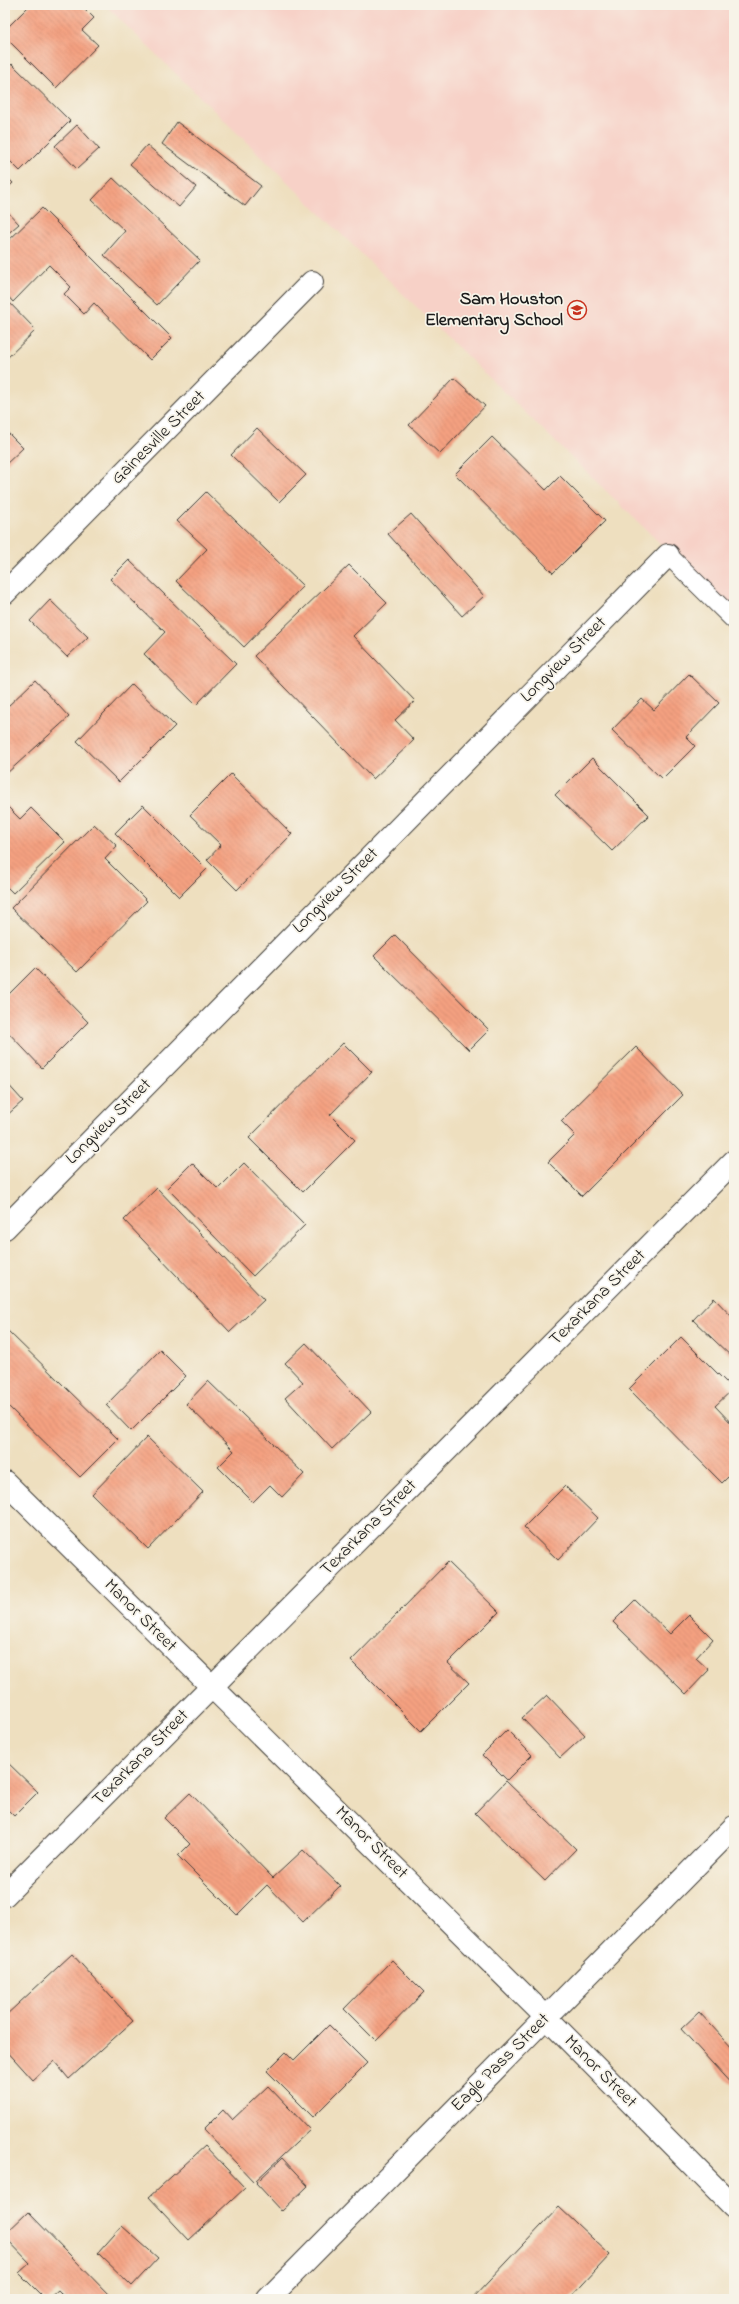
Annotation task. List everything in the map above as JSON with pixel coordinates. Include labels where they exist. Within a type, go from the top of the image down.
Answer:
[{"type":"street","name":"Gainesville Street","points":[[5,593],[312,282]]},
{"type":"street","name":"Longview Street","points":[[5,1228],[668,555]]},
{"type":"street","name":"Texarkana Street","points":[[5,1895],[734,1161]]},
{"type":"street","name":"Manor Street","points":[[5,1482],[546,2017],[734,2207]]},
{"type":"street","name":"Eagle Pass Street","points":[[268,2299],[734,1827]]},
{"type":"lane","points":[[668,555],[734,620]]},
{"type":"shaded area","name":"Sam Houston Elementary School","points":[[105,5],[734,5],[734,615]]},
{"type":"building","points":[[30,5],[81,5],[94,18],[82,30],[98,45],[56,88],[5,37],[5,30]]},
{"type":"building","points":[[12,64],[70,121],[20,171],[5,156],[5,71]]},
{"type":"building","points":[[177,122],[261,186],[245,206],[162,144]]},
{"type":"building","points":[[77,125],[99,149],[77,169],[55,146]]},
{"type":"building","points":[[147,145],[196,187],[179,207],[130,164]]},
{"type":"building","points":[[5,175],[13,183],[5,190]]},
{"type":"building","points":[[113,178],[200,260],[157,305],[104,255],[125,231],[92,200]]},
{"type":"building","points":[[42,208],[172,338],[150,360],[94,303],[84,314],[64,294],[71,287],[49,265],[13,302],[5,293],[5,244]]},
{"type":"building","points":[[5,209],[19,224],[5,236]]},
{"type":"building","points":[[5,298],[36,330],[5,360]]},
{"type":"building","points":[[454,378],[485,406],[440,454],[409,425]]},
{"type":"building","points":[[257,428],[306,475],[279,502],[231,455]]},
{"type":"building","points":[[5,430],[23,448],[5,465]]},
{"type":"building","points":[[492,437],[546,490],[560,476],[605,521],[553,573],[455,474]]},
{"type":"building","points":[[206,492],[303,586],[244,647],[176,581],[207,549],[177,521]]},
{"type":"building","points":[[411,514],[484,596],[462,616],[388,534]]},
{"type":"building","points":[[129,560],[236,664],[196,705],[144,654],[165,632],[110,579]]},
{"type":"building","points":[[349,565],[387,603],[353,636],[415,701],[395,720],[414,740],[373,779],[254,656]]},
{"type":"building","points":[[50,600],[88,637],[67,657],[30,621]]},
{"type":"building","points":[[689,674],[719,703],[686,737],[695,746],[662,779],[612,730],[642,699],[654,710]]},
{"type":"building","points":[[35,680],[69,717],[6,774],[5,709]]},
{"type":"building","points":[[132,684],[175,726],[119,782],[77,741]]},
{"type":"building","points":[[592,758],[649,815],[612,851],[555,795]]},
{"type":"building","points":[[231,774],[292,834],[237,890],[207,860],[221,845],[190,815]]},
{"type":"building","points":[[5,804],[20,819],[31,808],[65,842],[13,893],[5,885]]},
{"type":"building","points":[[143,805],[207,869],[179,897],[115,833]]},
{"type":"building","points":[[94,824],[117,846],[105,859],[147,901],[77,972],[11,908]]},
{"type":"building","points":[[395,935],[489,1030],[469,1050],[374,956]]},
{"type":"building","points":[[35,968],[88,1022],[42,1068],[5,1029],[5,998]]},
{"type":"building","points":[[343,1043],[372,1072],[330,1115],[355,1140],[303,1192],[249,1138]]},
{"type":"building","points":[[636,1047],[683,1095],[582,1196],[548,1162],[575,1135],[561,1121]]},
{"type":"building","points":[[5,1081],[23,1101],[5,1117]]},
{"type":"building","points":[[192,1163],[218,1189],[244,1163],[305,1225],[253,1276],[167,1188]]},
{"type":"building","points":[[157,1188],[264,1300],[230,1332],[124,1220]]},
{"type":"building","points":[[714,1298],[734,1319],[734,1359],[693,1320]]},
{"type":"building","points":[[5,1328],[118,1439],[80,1477],[5,1403]]},
{"type":"building","points":[[681,1337],[733,1389],[715,1406],[734,1426],[734,1471],[722,1483],[629,1389]]},
{"type":"building","points":[[306,1343],[371,1412],[332,1449],[285,1398],[303,1382],[285,1363]]},
{"type":"building","points":[[160,1350],[186,1376],[131,1431],[106,1405]]},
{"type":"building","points":[[208,1381],[304,1474],[282,1497],[270,1485],[253,1502],[218,1467],[234,1451],[186,1404]]},
{"type":"building","points":[[147,1437],[203,1492],[148,1549],[92,1494]]},
{"type":"building","points":[[565,1486],[598,1518],[558,1560],[524,1527]]},
{"type":"building","points":[[448,1562],[499,1612],[448,1663],[469,1683],[421,1731],[351,1661]]},
{"type":"building","points":[[635,1600],[670,1634],[689,1615],[713,1639],[696,1658],[709,1670],[686,1694],[613,1622]]},
{"type":"building","points":[[547,1695],[585,1735],[560,1758],[522,1718]]},
{"type":"building","points":[[507,1730],[532,1755],[507,1780],[482,1755]]},
{"type":"building","points":[[5,1760],[38,1792],[14,1816],[5,1807]]},
{"type":"building","points":[[506,1781],[576,1849],[545,1881],[475,1813]]},
{"type":"building","points":[[190,1793],[273,1878],[303,1850],[340,1886],[303,1922],[267,1885],[237,1915],[178,1856],[190,1844],[164,1818]]},
{"type":"building","points":[[72,1954],[133,2021],[69,2079],[54,2061],[33,2080],[5,2049],[5,2016]]},
{"type":"building","points":[[392,1960],[424,1992],[376,2041],[344,2009]]},
{"type":"building","points":[[699,2012],[734,2050],[734,2087],[681,2029]]},
{"type":"building","points":[[329,2025],[367,2063],[313,2117],[267,2071],[286,2052],[294,2060]]},
{"type":"building","points":[[268,2086],[310,2130],[254,2182],[204,2129],[223,2110],[232,2120]]},
{"type":"building","points":[[205,2146],[245,2188],[189,2240],[149,2197]]},
{"type":"building","points":[[282,2158],[308,2186],[282,2211],[256,2183]]},
{"type":"building","points":[[559,2207],[610,2255],[569,2299],[472,2299]]},
{"type":"building","points":[[28,2212],[112,2298],[66,2299],[58,2291],[49,2299],[45,2299],[19,2273],[30,2263],[5,2237],[5,2234]]},
{"type":"building","points":[[122,2226],[158,2258],[132,2286],[98,2253]]},
{"type":"place","name":"Sam Houston Elementary School","points":[[577,310]]}]
